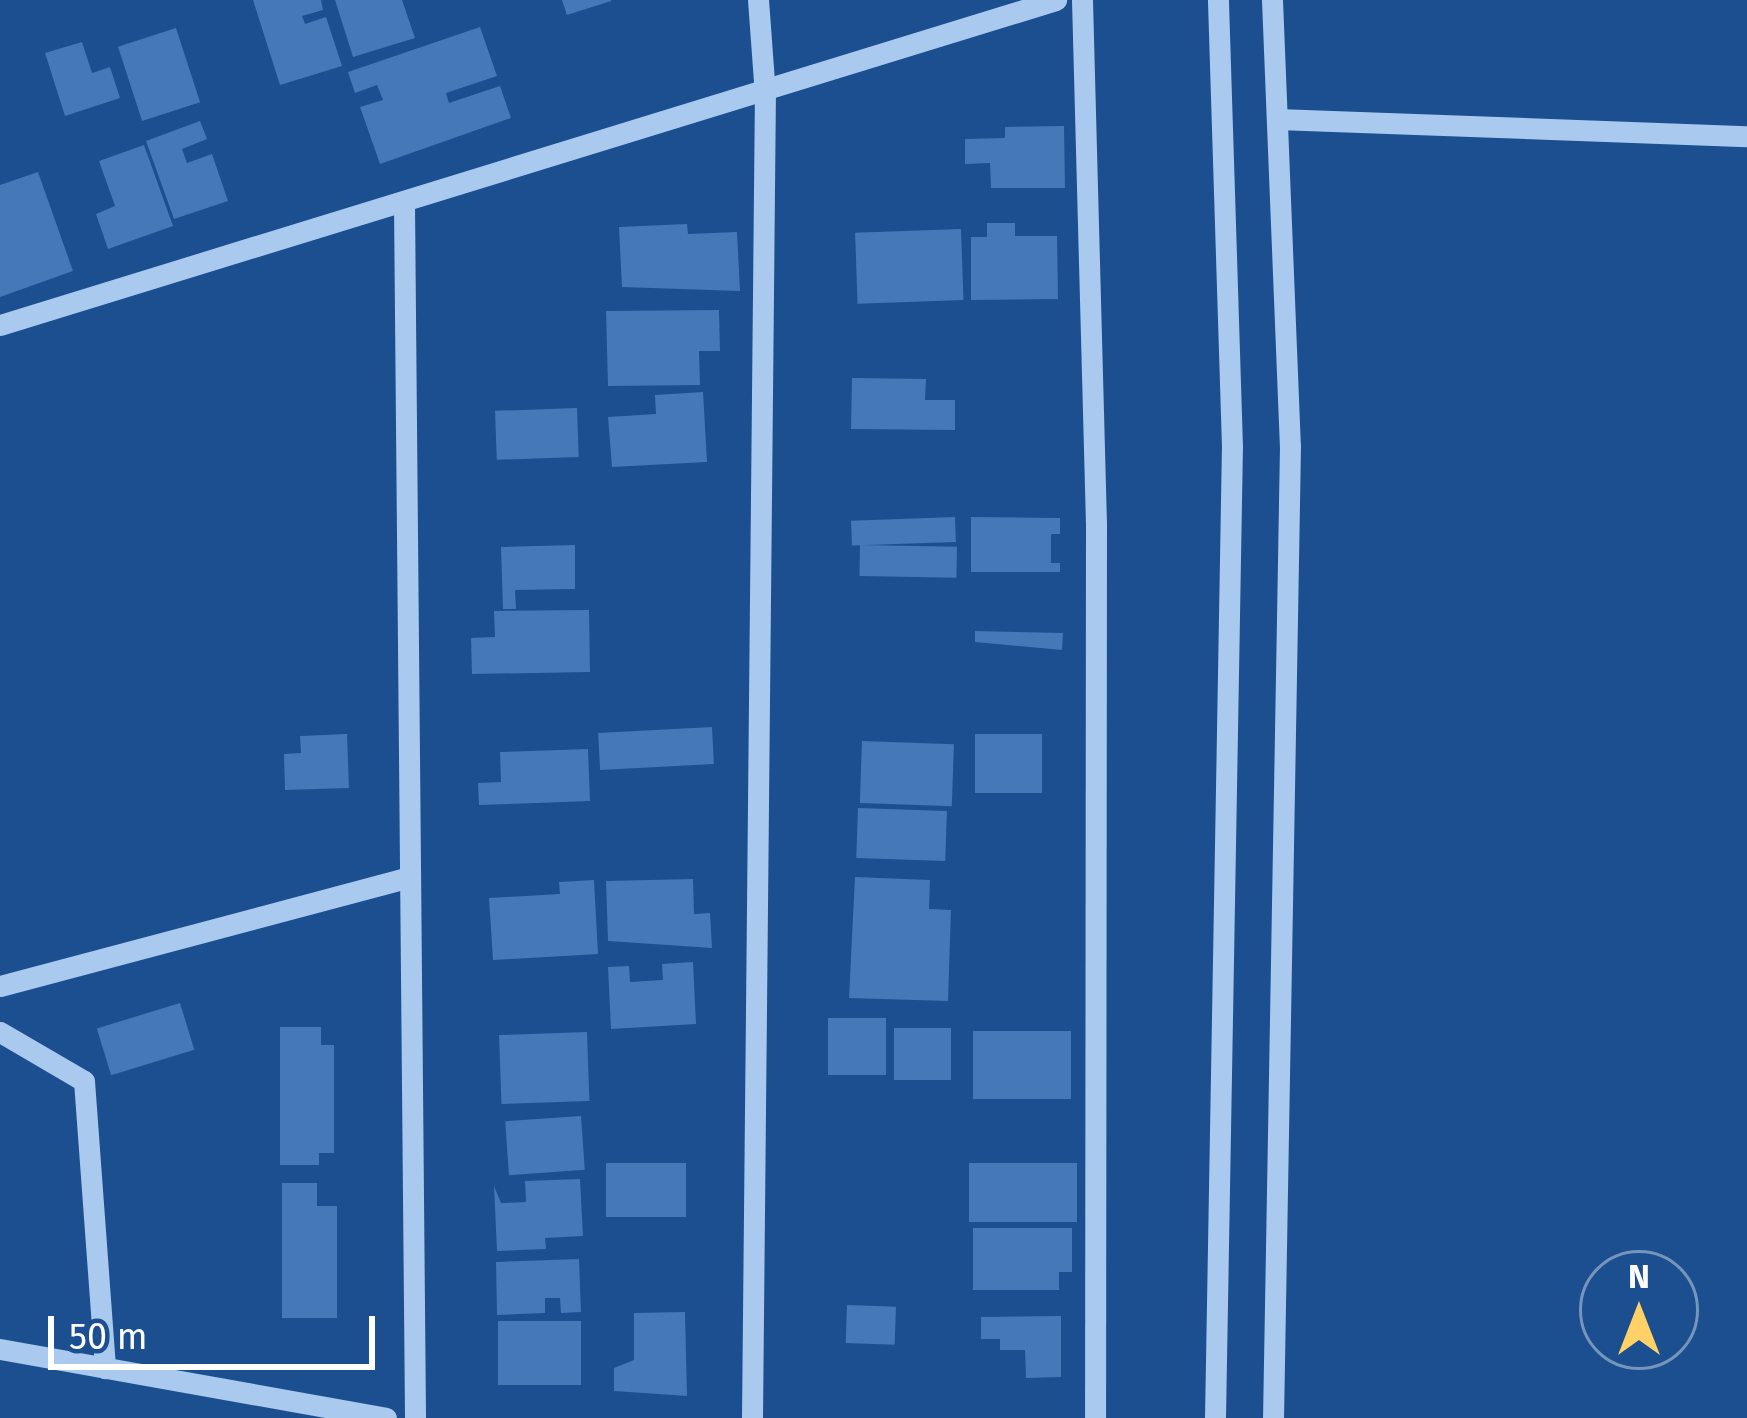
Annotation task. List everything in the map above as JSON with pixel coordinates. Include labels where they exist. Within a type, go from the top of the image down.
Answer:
[{"type":"street","points":[[752,1418],[765,95],[758,0]]},
{"type":"street","points":[[0,325],[765,95],[1056,0]]},
{"type":"street","points":[[1082,0],[1096,523],[1095,1418]]},
{"type":"street","points":[[1214,1418],[1232,446],[1218,0]]},
{"type":"street","points":[[1272,0],[1290,446],[1273,1418]]},
{"type":"street","points":[[1277,119],[1747,136]]},
{"type":"street","points":[[404,203],[415,1418]]},
{"type":"street","points":[[0,986],[409,877]]},
{"type":"street","points":[[0,1032],[84,1081],[105,1367]]},
{"type":"street","points":[[0,1349],[386,1418]]},
{"type":"building","points":[[253,0],[321,0],[323,10],[302,16],[305,24],[326,17],[342,66],[280,85]]},
{"type":"building","points":[[335,0],[402,0],[415,38],[353,57]]},
{"type":"building","points":[[562,0],[611,0],[611,1],[567,15]]},
{"type":"building","points":[[480,27],[497,76],[446,93],[449,103],[500,86],[511,118],[380,164],[360,107],[383,100],[377,85],[355,93],[348,72]]},
{"type":"building","points":[[176,28],[200,102],[142,121],[118,47]]},
{"type":"building","points":[[82,42],[92,73],[110,67],[120,98],[65,116],[45,53]]},
{"type":"building","points":[[200,121],[207,139],[182,149],[187,163],[212,154],[228,201],[174,219],[146,141]]},
{"type":"building","points":[[1064,126],[1065,188],[991,188],[990,163],[965,164],[965,139],[1005,138],[1005,127]]},
{"type":"building","points":[[144,145],[173,226],[108,249],[96,214],[115,206],[99,161]]},
{"type":"building","points":[[38,172],[73,271],[0,297],[0,185]]},
{"type":"building","points":[[987,223],[1015,223],[1015,236],[1057,236],[1058,299],[971,300],[971,237],[987,237]]},
{"type":"building","points":[[687,224],[688,234],[737,232],[740,291],[622,287],[619,227]]},
{"type":"building","points":[[961,229],[963,300],[858,304],[855,233]]},
{"type":"building","points":[[719,310],[720,351],[699,351],[700,385],[608,386],[606,311]]},
{"type":"building","points":[[852,378],[926,379],[925,400],[955,400],[955,430],[851,429]]},
{"type":"building","points":[[703,392],[707,462],[612,467],[608,417],[656,414],[655,395]]},
{"type":"building","points":[[577,408],[579,457],[497,460],[495,411]]},
{"type":"building","points":[[955,517],[956,542],[852,546],[851,521]]},
{"type":"building","points":[[971,517],[1060,518],[1060,534],[1051,534],[1051,563],[1060,563],[1060,572],[971,572]]},
{"type":"building","points":[[575,545],[575,589],[515,590],[516,609],[503,609],[501,547]]},
{"type":"building","points":[[860,545],[957,547],[956,578],[859,576]]},
{"type":"building","points":[[589,610],[590,672],[472,674],[471,638],[495,637],[494,611]]},
{"type":"building","points":[[975,631],[1063,633],[1062,650],[975,642]]},
{"type":"building","points":[[712,727],[714,764],[600,770],[598,733]]},
{"type":"building","points":[[347,734],[349,788],[285,790],[284,754],[301,753],[300,736]]},
{"type":"building","points":[[975,734],[1042,734],[1042,793],[975,793]]},
{"type":"building","points":[[862,741],[954,744],[952,806],[860,803]]},
{"type":"building","points":[[588,749],[590,801],[479,805],[478,783],[501,782],[500,752]]},
{"type":"building","points":[[858,808],[947,811],[945,861],[856,858]]},
{"type":"building","points":[[855,877],[930,880],[929,909],[951,910],[948,1001],[849,998]]},
{"type":"building","points":[[693,879],[694,914],[710,913],[712,948],[608,941],[606,881]]},
{"type":"building","points":[[594,880],[598,954],[493,960],[489,898],[560,894],[559,882]]},
{"type":"building","points":[[693,962],[696,1024],[611,1029],[608,967],[629,966],[630,982],[663,980],[662,964]]},
{"type":"building","points":[[180,1003],[194,1050],[111,1075],[97,1028]]},
{"type":"building","points":[[828,1018],[886,1018],[886,1075],[828,1075]]},
{"type":"building","points":[[280,1027],[321,1027],[321,1045],[334,1045],[334,1153],[319,1153],[319,1165],[280,1165]]},
{"type":"building","points":[[894,1028],[951,1028],[951,1080],[894,1080]]},
{"type":"building","points":[[973,1031],[1071,1031],[1071,1099],[973,1099]]},
{"type":"building","points":[[587,1032],[589,1101],[501,1104],[499,1035]]},
{"type":"building","points":[[581,1116],[585,1170],[509,1175],[505,1121]]},
{"type":"building","points":[[606,1163],[686,1163],[686,1217],[606,1217]]},
{"type":"building","points":[[969,1163],[1077,1163],[1077,1222],[969,1222]]},
{"type":"building","points":[[580,1179],[583,1236],[545,1238],[546,1249],[497,1251],[494,1186],[501,1203],[526,1202],[525,1181]]},
{"type":"building","points":[[282,1183],[317,1183],[317,1206],[337,1206],[337,1318],[282,1318]]},
{"type":"building","points":[[973,1228],[1072,1228],[1072,1272],[1059,1272],[1059,1290],[973,1290]]},
{"type":"building","points":[[579,1259],[581,1312],[561,1313],[560,1298],[545,1298],[545,1313],[497,1315],[496,1262]]},
{"type":"building","points":[[847,1305],[896,1307],[895,1345],[846,1343]]},
{"type":"building","points":[[685,1312],[687,1396],[614,1391],[614,1368],[634,1360],[634,1313]]},
{"type":"building","points":[[1061,1316],[1061,1377],[1026,1378],[1025,1350],[1000,1350],[1000,1339],[981,1339],[981,1317]]},
{"type":"building","points":[[498,1321],[581,1321],[581,1385],[498,1385]]}]
